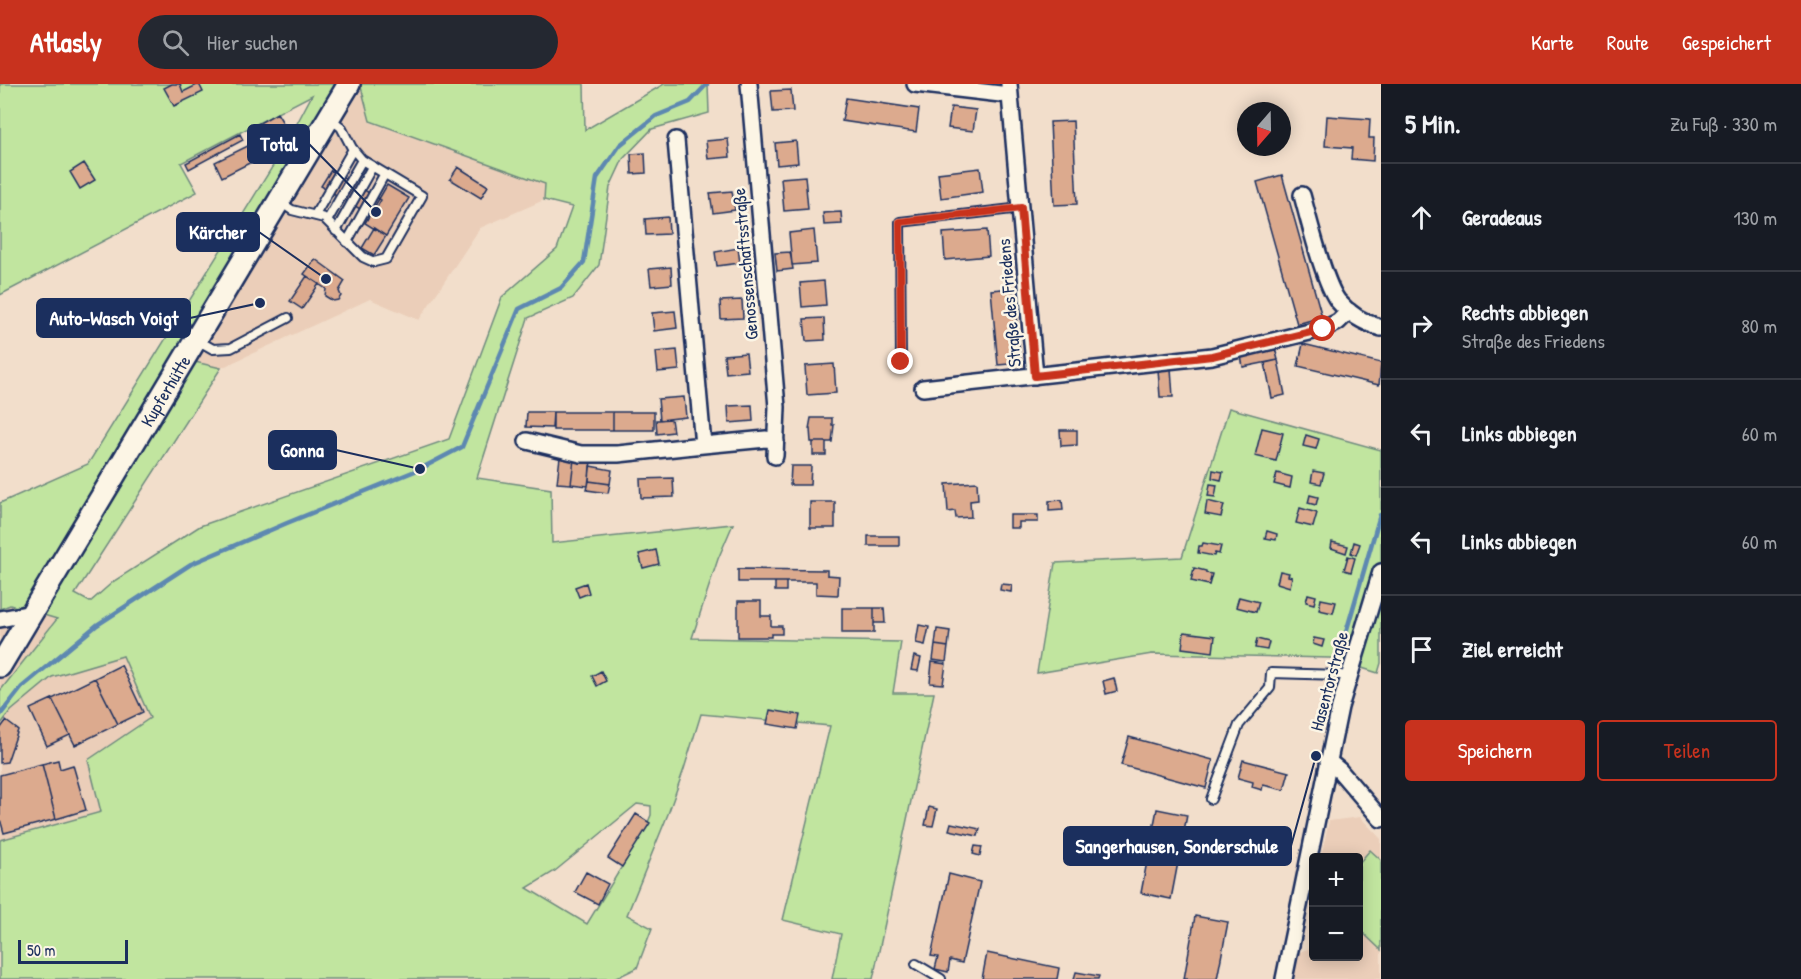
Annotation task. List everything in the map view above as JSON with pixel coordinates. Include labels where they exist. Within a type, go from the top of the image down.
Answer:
[{"type":"main road","name":"Kupferhütte","points":[[0,666],[349,84]]},
{"type":"street","name":"Genossenschaftsstraße","points":[[526,441],[581,454],[618,454],[766,439],[776,448],[777,407],[749,84]]},
{"type":"street","points":[[915,84],[1009,89]]},
{"type":"street","name":"Straße des Friedens","points":[[1009,89],[1035,376]]},
{"type":"street","points":[[676,141],[703,445]]},
{"type":"street","points":[[1302,195],[1332,290],[1337,299],[1363,321],[1381,328]]},
{"type":"street","points":[[923,388],[1212,356],[1326,328],[1338,322],[1349,311]]},
{"type":"street","name":"Hasentorstraße","points":[[1284,979],[1328,761],[1348,677],[1381,572]]},
{"type":"street","points":[[0,619],[32,613]]},
{"type":"street","points":[[1328,761],[1339,770],[1381,819]]},
{"type":"lane","points":[[279,201],[292,210],[315,215],[327,221],[363,257],[374,262],[386,259],[422,196],[362,160],[353,149],[341,126],[328,118]]},
{"type":"lane","points":[[315,215],[353,149]]},
{"type":"lane","points":[[327,221],[362,160]]},
{"type":"lane","points":[[336,231],[372,167]]},
{"type":"lane","points":[[347,242],[384,175]]},
{"type":"lane","points":[[901,362],[900,222],[1021,208]]},
{"type":"lane","points":[[196,339],[213,349],[231,348],[288,318]]},
{"type":"lane","points":[[1211,799],[1239,725],[1270,688],[1270,673],[1348,677]]},
{"type":"lane","points":[[916,964],[941,979]]},
{"type":"shaded area","points":[[361,86],[370,122],[546,184],[544,200],[480,228],[419,320],[370,299],[221,368],[195,362]]},
{"type":"shaded area","points":[[10,605],[57,618],[0,691],[0,609]]},
{"type":"shaded area","points":[[123,656],[150,718],[88,760],[101,812],[0,840],[0,725],[11,711],[52,677]]},
{"type":"shaded area","points":[[1360,817],[1381,839],[1381,979],[1293,979],[1297,953],[1309,948],[1309,961],[1363,961],[1363,853],[1322,853],[1329,821]]},
{"type":"green space","points":[[0,84],[584,84],[585,130],[664,84],[708,84],[709,113],[652,129],[623,159],[610,187],[599,265],[573,298],[528,318],[477,478],[551,489],[552,543],[733,524],[718,559],[692,638],[901,642],[893,693],[934,693],[873,979],[832,979],[841,934],[783,920],[830,726],[701,714],[668,814],[627,915],[652,928],[637,968],[614,979],[0,979],[0,840],[101,812],[88,760],[150,718],[123,656],[52,677],[11,711],[0,725],[0,691],[57,619],[10,605],[0,609],[0,503],[88,464],[284,148],[312,95],[181,163],[197,192],[0,295]],"holes":[[[361,87],[370,121],[545,184],[544,200],[572,207],[557,249],[502,297],[449,439],[200,526],[114,581],[90,602],[75,594],[221,368],[195,362]],[[637,804],[651,806],[651,815],[587,924],[527,888],[555,871]]]},
{"type":"green space","points":[[1229,408],[1381,450],[1381,663],[1378,673],[1330,658],[1152,654],[1037,673],[1055,563],[1182,557]]},
{"type":"green space","points":[[1370,850],[1381,860],[1381,950],[1363,933],[1363,858]]},
{"type":"building","points":[[172,84],[180,84],[183,92],[199,84],[203,92],[174,106],[164,88]]},
{"type":"building","points":[[791,90],[793,111],[773,112],[771,91]]},
{"type":"building","points":[[846,98],[919,109],[916,132],[842,121]]},
{"type":"building","points":[[951,107],[976,110],[973,131],[948,128]]},
{"type":"building","points":[[277,113],[285,126],[272,132],[260,133],[256,125]]},
{"type":"building","points":[[1327,116],[1370,119],[1369,138],[1374,138],[1373,161],[1351,159],[1352,148],[1325,146]]},
{"type":"building","points":[[1073,121],[1077,204],[1054,205],[1050,122]]},
{"type":"building","points":[[240,134],[243,140],[189,169],[186,163]]},
{"type":"building","points":[[274,138],[279,148],[222,177],[215,162],[258,141],[260,144]]},
{"type":"building","points":[[728,139],[730,157],[708,159],[706,141]]},
{"type":"building","points":[[796,141],[798,163],[777,165],[775,143]]},
{"type":"building","points":[[645,153],[646,173],[632,174],[631,154]]},
{"type":"building","points":[[84,163],[95,180],[80,189],[70,172]]},
{"type":"building","points":[[458,167],[488,186],[481,198],[450,179]]},
{"type":"building","points":[[980,168],[983,192],[941,198],[938,173]]},
{"type":"building","points":[[331,170],[381,200],[372,216],[321,186]]},
{"type":"building","points":[[1282,175],[1322,317],[1297,324],[1257,182]]},
{"type":"building","points":[[805,176],[808,209],[784,211],[781,178]]},
{"type":"building","points":[[387,185],[409,198],[386,236],[365,223]]},
{"type":"building","points":[[732,191],[735,210],[713,213],[710,193]]},
{"type":"building","points":[[841,212],[842,224],[824,225],[823,213]]},
{"type":"building","points":[[668,217],[669,234],[646,235],[645,219]]},
{"type":"building","points":[[374,228],[386,236],[374,255],[362,248]]},
{"type":"building","points":[[814,230],[817,263],[792,265],[789,233]]},
{"type":"building","points":[[987,230],[989,256],[945,260],[943,233]]},
{"type":"building","points":[[738,248],[740,263],[717,266],[715,252]]},
{"type":"building","points":[[790,252],[793,269],[777,271],[775,253]]},
{"type":"building","points":[[315,259],[345,281],[339,291],[341,296],[338,300],[333,301],[325,296],[326,289],[304,274]]},
{"type":"building","points":[[671,267],[672,284],[651,286],[649,269]]},
{"type":"building","points":[[307,276],[319,284],[302,309],[290,301]]},
{"type":"building","points":[[824,281],[826,305],[802,307],[800,283]]},
{"type":"building","points":[[1013,288],[1021,363],[998,365],[991,290]]},
{"type":"building","points":[[742,300],[743,318],[721,319],[720,301]]},
{"type":"building","points":[[675,311],[677,328],[654,331],[652,313]]},
{"type":"building","points":[[824,318],[825,340],[806,341],[804,319]]},
{"type":"building","points":[[1303,344],[1381,363],[1379,385],[1298,366]]},
{"type":"building","points":[[1275,348],[1278,360],[1243,367],[1241,356]]},
{"type":"building","points":[[677,350],[679,370],[658,372],[656,352]]},
{"type":"building","points":[[746,353],[748,371],[726,373],[724,355]]},
{"type":"building","points":[[1278,360],[1285,395],[1272,398],[1265,363]]},
{"type":"building","points":[[834,364],[836,393],[807,395],[805,366]]},
{"type":"building","points":[[1171,368],[1173,397],[1160,397],[1158,369]]},
{"type":"building","points":[[684,397],[686,417],[660,420],[658,399]]},
{"type":"building","points":[[752,405],[753,421],[729,423],[728,406]]},
{"type":"building","points":[[527,412],[553,412],[552,428],[526,427]]},
{"type":"building","points":[[553,412],[613,412],[613,430],[553,430]]},
{"type":"building","points":[[613,412],[654,412],[654,430],[613,430]]},
{"type":"building","points":[[811,418],[832,418],[832,425],[834,425],[832,442],[811,442],[809,429]]},
{"type":"building","points":[[671,419],[673,432],[657,434],[656,420]]},
{"type":"building","points":[[1262,428],[1283,433],[1276,461],[1255,456]]},
{"type":"building","points":[[1060,430],[1077,430],[1077,445],[1061,446]]},
{"type":"building","points":[[1306,435],[1319,439],[1316,449],[1303,446]]},
{"type":"building","points":[[813,442],[826,442],[826,455],[813,455]]},
{"type":"building","points":[[560,457],[574,459],[571,484],[557,483]]},
{"type":"building","points":[[574,459],[591,461],[588,486],[571,484]]},
{"type":"building","points":[[590,466],[612,470],[610,484],[589,481]]},
{"type":"building","points":[[791,466],[811,466],[810,485],[790,485]]},
{"type":"building","points":[[1213,470],[1223,472],[1221,480],[1212,478]]},
{"type":"building","points":[[1313,471],[1324,473],[1321,484],[1311,482]]},
{"type":"building","points":[[1277,473],[1292,477],[1290,488],[1274,484]]},
{"type":"building","points":[[673,478],[674,497],[641,498],[640,479]]},
{"type":"building","points":[[589,481],[610,484],[608,493],[587,490]]},
{"type":"building","points":[[977,482],[978,500],[970,501],[971,517],[956,518],[955,511],[948,512],[946,484]]},
{"type":"building","points":[[1210,484],[1217,485],[1215,497],[1208,496]]},
{"type":"building","points":[[1310,495],[1318,497],[1316,505],[1308,503]]},
{"type":"building","points":[[1062,500],[1063,510],[1049,511],[1049,501]]},
{"type":"building","points":[[1207,501],[1224,505],[1221,517],[1205,514]]},
{"type":"building","points":[[810,502],[835,502],[835,528],[810,528]]},
{"type":"building","points":[[1300,508],[1317,513],[1313,527],[1296,523]]},
{"type":"building","points":[[1010,515],[1038,515],[1038,522],[1019,522],[1019,528],[1010,528]]},
{"type":"building","points":[[1267,531],[1277,534],[1276,540],[1265,538]]},
{"type":"building","points":[[868,536],[899,536],[899,546],[868,546]]},
{"type":"building","points":[[1332,542],[1348,546],[1346,553],[1331,548]]},
{"type":"building","points":[[1354,542],[1360,544],[1356,555],[1351,553]]},
{"type":"building","points":[[1203,543],[1221,546],[1219,554],[1215,553],[1214,556],[1198,553],[1199,546]]},
{"type":"building","points":[[656,550],[659,564],[643,568],[639,554]]},
{"type":"building","points":[[1348,556],[1355,558],[1351,572],[1344,570]]},
{"type":"building","points":[[1194,568],[1212,574],[1209,585],[1191,581]]},
{"type":"building","points":[[738,569],[827,570],[827,575],[839,576],[838,595],[816,594],[816,582],[738,582]]},
{"type":"building","points":[[1280,571],[1289,573],[1288,576],[1292,577],[1290,587],[1277,583]]},
{"type":"building","points":[[775,582],[786,582],[786,591],[775,591]]},
{"type":"building","points":[[586,583],[589,593],[579,597],[575,587]]},
{"type":"building","points":[[1001,584],[1012,585],[1011,592],[1000,590]]},
{"type":"building","points":[[1308,594],[1316,596],[1314,604],[1306,602]]},
{"type":"building","points":[[1239,597],[1259,602],[1256,612],[1236,607]]},
{"type":"building","points":[[1321,599],[1336,602],[1333,613],[1319,610]]},
{"type":"building","points":[[738,601],[761,601],[761,616],[771,616],[771,626],[782,626],[782,634],[771,634],[771,637],[738,637]]},
{"type":"building","points":[[842,608],[874,608],[874,633],[842,633]]},
{"type":"building","points":[[874,608],[884,608],[885,623],[874,623]]},
{"type":"building","points":[[919,625],[929,627],[925,645],[916,643]]},
{"type":"building","points":[[937,629],[950,631],[948,647],[935,645]]},
{"type":"building","points":[[1184,632],[1215,636],[1213,652],[1182,648]]},
{"type":"building","points":[[1314,638],[1324,640],[1322,647],[1313,644]]},
{"type":"building","points":[[1257,639],[1269,642],[1267,650],[1255,648]]},
{"type":"building","points":[[935,645],[948,647],[946,662],[933,660]]},
{"type":"building","points":[[914,656],[921,658],[918,671],[911,670]]},
{"type":"building","points":[[932,662],[946,664],[943,684],[930,683]]},
{"type":"building","points":[[121,665],[143,712],[118,724],[95,678]]},
{"type":"building","points":[[601,671],[606,681],[597,686],[592,676]]},
{"type":"building","points":[[95,678],[118,724],[75,745],[52,699]]},
{"type":"building","points":[[1114,678],[1117,691],[1106,694],[1103,681]]},
{"type":"building","points":[[52,699],[70,735],[47,746],[30,709]]},
{"type":"building","points":[[770,710],[800,715],[797,729],[767,724]]},
{"type":"building","points":[[6,721],[18,730],[7,762],[0,763],[0,729]]},
{"type":"building","points":[[1129,737],[1213,760],[1206,788],[1121,765]]},
{"type":"building","points":[[58,760],[60,769],[73,765],[86,810],[56,819],[42,764]]},
{"type":"building","points":[[1243,760],[1289,772],[1284,790],[1263,785],[1262,790],[1252,787],[1253,782],[1238,778]]},
{"type":"building","points":[[42,764],[56,819],[4,833],[0,819],[0,775]]},
{"type":"building","points":[[929,807],[937,809],[933,826],[925,825]]},
{"type":"building","points":[[1157,809],[1187,815],[1171,899],[1141,893]]},
{"type":"building","points":[[636,814],[650,823],[622,867],[608,858]]},
{"type":"building","points":[[951,823],[980,829],[978,836],[949,830]]},
{"type":"building","points":[[975,846],[982,847],[980,856],[973,854]]},
{"type":"building","points":[[586,872],[608,884],[598,904],[575,892]]},
{"type":"building","points":[[949,874],[980,882],[962,963],[950,960],[948,972],[935,969],[938,957],[931,956]]},
{"type":"building","points":[[1195,916],[1228,922],[1217,979],[1184,979]]},
{"type":"building","points":[[987,953],[1059,968],[1057,979],[982,979]]},
{"type":"building","points":[[1076,972],[1099,976],[1098,979],[1074,979]]},
{"type":"waterway","points":[[0,715],[22,687],[97,625],[191,564],[420,469],[462,447],[519,309],[561,288],[584,262],[597,178],[620,145],[656,116],[690,102],[707,84]]},
{"type":"waterway","points":[[1336,667],[1380,515]]},
{"type":"place","name":"Total","points":[[376,212]]},
{"type":"place","name":"Kärcher","points":[[326,279]]},
{"type":"place","name":"Auto-Wasch Voigt","points":[[260,303]]},
{"type":"place","name":"Gonna","points":[[420,469]]},
{"type":"place","name":"Sangerhausen, Sonderschule","points":[[1316,756]]},
{"type":"route","points":[[901,362],[900,222],[1021,208],[1035,376],[1212,356],[1323,329]]}]
